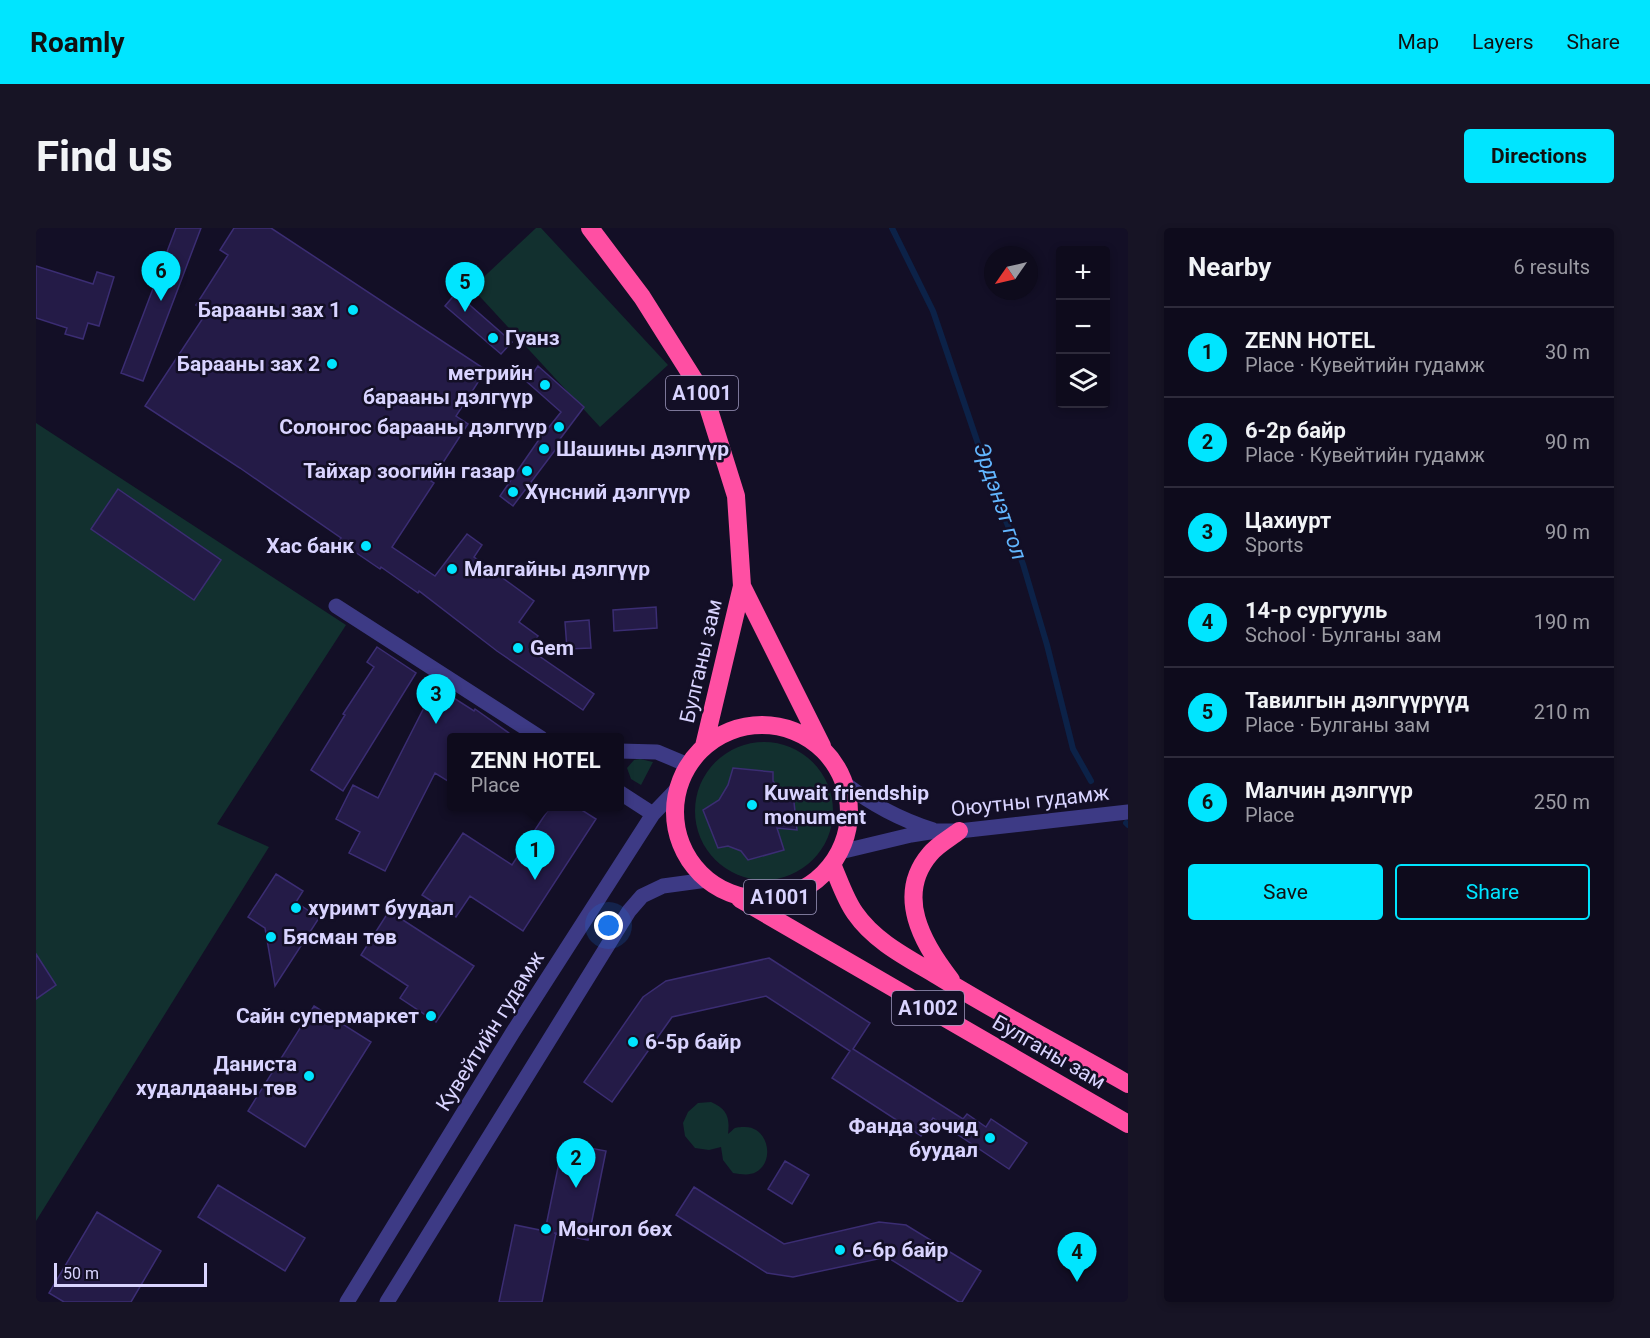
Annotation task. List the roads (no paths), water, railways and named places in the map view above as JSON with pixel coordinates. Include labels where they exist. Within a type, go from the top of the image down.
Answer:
[{"type":"highway","name":"Булганы зам","points":[[590,228],[642,297],[705,397],[736,496],[742,586],[704,746]]},
{"type":"highway","name":"Булганы зам","points":[[742,586],[824,750]]},
{"type":"highway","name":"A1001","points":[[765,724],[786,728],[806,736],[824,750],[844,783],[849,807],[847,830],[836,858],[816,880],[796,892],[774,898],[750,898],[728,892],[707,880],[690,861],[679,839],[674,814],[677,789],[688,765],[704,746],[723,733],[743,726],[765,724]]},
{"type":"highway","points":[[957,988],[927,947],[918,926],[912,893],[918,871],[931,853],[959,831]]},
{"type":"highway","name":"Булганы зам","points":[[836,858],[843,890],[855,913],[889,946],[957,988],[1128,1084]]},
{"type":"highway","name":"Булганы зам","points":[[728,892],[1128,1124]]},
{"type":"street","points":[[336,606],[533,733]]},
{"type":"street","points":[[624,752],[657,752],[688,765]]},
{"type":"street","points":[[844,783],[887,812],[936,831]]},
{"type":"street","name":"Кувейтийн гудамж","points":[[347,1302],[513,1032],[653,814],[677,789]]},
{"type":"street","points":[[624,795],[653,814]]},
{"type":"street","name":"Оюутны гудамж","points":[[936,831],[959,831],[1128,812]]},
{"type":"street","points":[[836,858],[887,840],[936,831]]},
{"type":"street","points":[[387,1302],[629,911],[642,896],[663,886],[707,880]]},
{"type":"waterway","name":"Эрдэнэт гол","points":[[892,228],[933,311],[992,485],[1023,564],[1047,645],[1073,749],[1091,781]]},
{"type":"place","name":"Малчин дэлгүүр","points":[[161,301]]},
{"type":"place","name":"Барааны зах 1","points":[[353,310]]},
{"type":"place","name":"Тавилгын дэлгүүрүүд","points":[[465,312]]},
{"type":"place","name":"Гуанз","points":[[493,338]]},
{"type":"place","name":"Барааны зах 2","points":[[332,364]]},
{"type":"place","name":"метрийн барааны дэлгүүр","points":[[545,385]]},
{"type":"place","name":"Солонгос барааны дэлгүүр","points":[[559,427]]},
{"type":"place","name":"Шашины дэлгүүр","points":[[544,449]]},
{"type":"place","name":"Тайхар зоогийн газар","points":[[527,471]]},
{"type":"place","name":"Хүнсний дэлгүүр","points":[[513,492]]},
{"type":"place","name":"Хас банк","points":[[366,546]]},
{"type":"place","name":"Малгайны дэлгүүр","points":[[452,569]]},
{"type":"place","name":"Gem","points":[[518,648]]},
{"type":"place","name":"Цахиурт","points":[[436,724]]},
{"type":"place","name":"Kuwait friendship monument","points":[[752,805]]},
{"type":"place","name":"ZENN HOTEL","points":[[535,880]]},
{"type":"place","name":"хуримт буудал","points":[[296,908]]},
{"type":"place","name":"Бясман төв","points":[[271,937]]},
{"type":"place","name":"Сайн супермаркет","points":[[431,1016]]},
{"type":"place","name":"6-5р байр","points":[[633,1042]]},
{"type":"place","name":"Даниста худалдааны төв","points":[[309,1076]]},
{"type":"place","name":"Фанда зочид буудал","points":[[990,1138]]},
{"type":"place","name":"6-2р байр","points":[[576,1188]]},
{"type":"place","name":"Монгол бөх","points":[[546,1229]]},
{"type":"place","name":"6-6р байр","points":[[840,1250]]},
{"type":"place","name":"14-р сургууль","points":[[1077,1282]]}]
